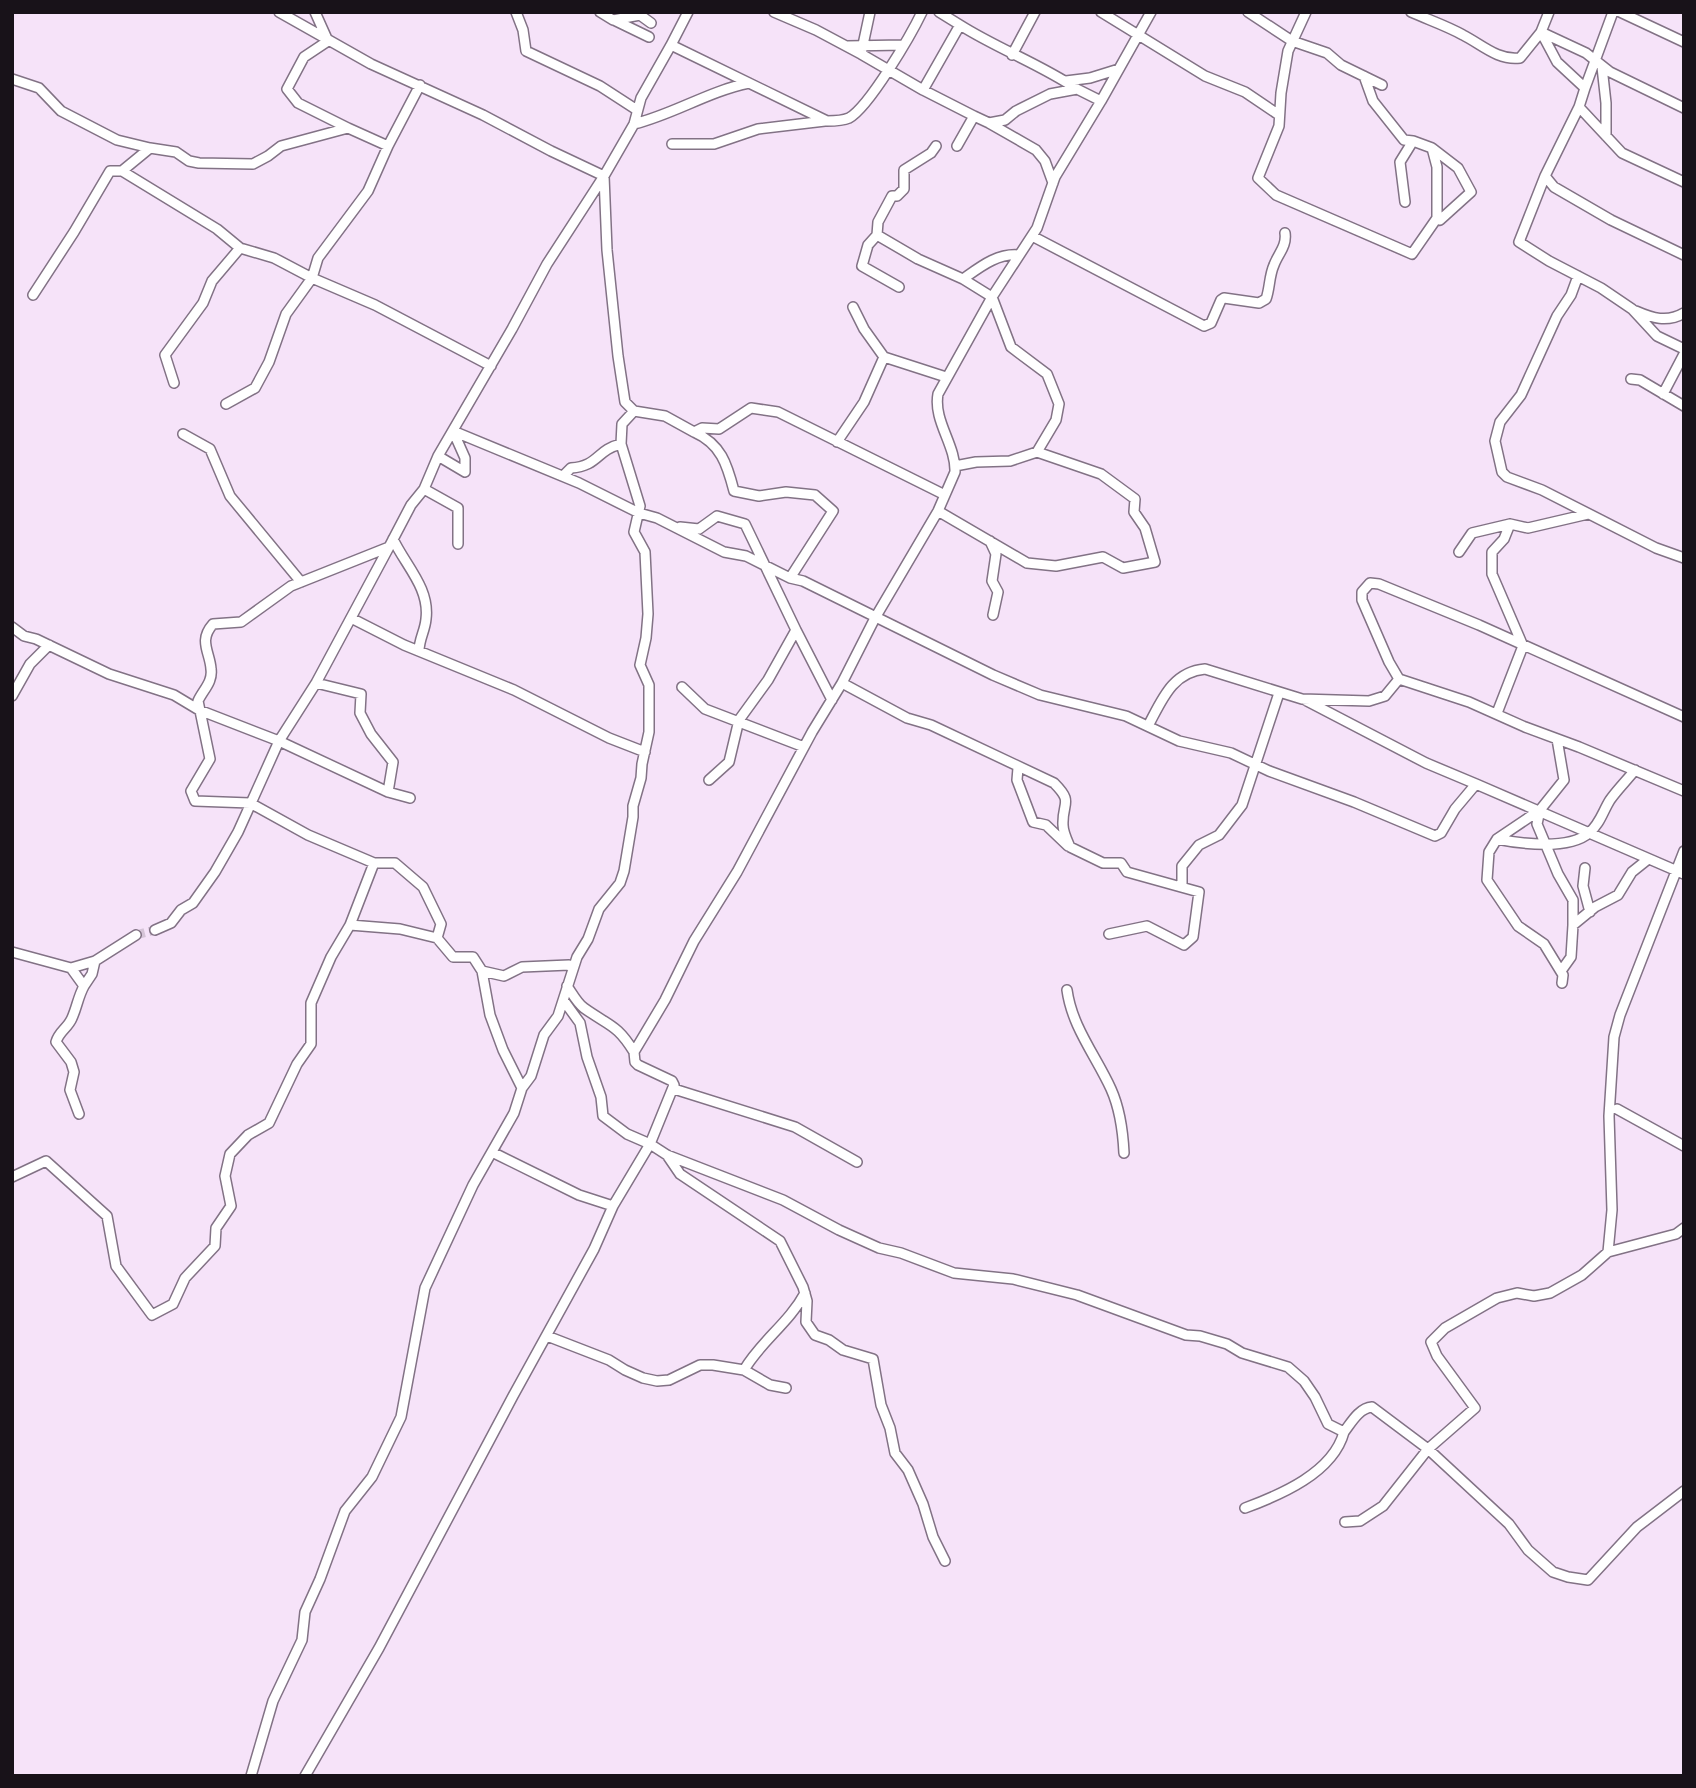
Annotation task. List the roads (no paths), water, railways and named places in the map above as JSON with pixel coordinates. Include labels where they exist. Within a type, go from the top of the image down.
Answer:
[{"type":"street","points":[[279,12],[371,64],[604,176]]},
{"type":"street","points":[[315,12],[328,41]]},
{"type":"street","points":[[516,12],[523,30],[526,51],[600,86],[637,110]]},
{"type":"street","points":[[600,12],[649,37]]},
{"type":"street","points":[[155,930],[171,923],[181,910],[193,903],[232,842],[279,741],[316,683],[411,505],[424,489],[438,456],[547,264],[634,124],[637,110],[688,12]]},
{"type":"street","points":[[774,12],[847,46],[1036,150],[1045,161],[1053,183]]},
{"type":"street","points":[[861,54],[870,12]]},
{"type":"street","points":[[671,144],[714,144],[758,129],[840,121],[856,113],[869,99],[913,33],[922,12]]},
{"type":"street","points":[[939,12],[1012,55],[1045,69],[1101,101]]},
{"type":"street","points":[[1012,55],[1035,12]]},
{"type":"street","points":[[1101,12],[1205,76],[1245,92],[1279,115]]},
{"type":"street","points":[[634,1052],[671,989],[694,941],[737,872],[804,747],[842,683],[875,618],[938,510],[955,472],[955,466],[937,408],[938,394],[992,297],[1032,236],[1053,183],[1151,12]]},
{"type":"street","points":[[1248,12],[1292,41],[1327,53],[1341,65],[1382,85]]},
{"type":"street","points":[[1306,12],[1288,51],[1279,126],[1258,178],[1276,195],[1412,254],[1437,218],[1437,167],[1432,148]]},
{"type":"street","points":[[1411,12],[1465,36],[1509,60],[1520,58],[1541,32],[1549,12]]},
{"type":"street","points":[[1614,12],[1599,64],[1585,88],[1545,176],[1519,242],[1601,288],[1632,309],[1658,319],[1683,315]]},
{"type":"street","points":[[1620,12],[1684,42]]},
{"type":"street","points":[[612,20],[640,15],[651,23]]},
{"type":"street","points":[[923,90],[960,25]]},
{"type":"street","points":[[1541,32],[1575,47],[1599,64],[1684,108]]},
{"type":"street","points":[[1541,32],[1557,62],[1585,88]]},
{"type":"street","points":[[328,41],[304,57],[287,89],[298,103],[388,146]]},
{"type":"street","points":[[671,45],[827,121]]},
{"type":"street","points":[[847,46],[903,45]]},
{"type":"street","points":[[1599,64],[1606,103],[1606,136]]},
{"type":"street","points":[[1066,81],[1090,78],[1119,69]]},
{"type":"street","points":[[1364,76],[1373,101],[1404,140],[1432,148],[1458,168],[1471,192],[1440,219],[1437,218]]},
{"type":"street","points":[[12,79],[39,88],[61,111],[117,140],[176,152],[199,163],[253,163],[281,146],[348,128]]},
{"type":"street","points":[[634,124],[674,111],[728,87],[749,83]]},
{"type":"street","points":[[226,404],[255,388],[270,362],[286,314],[312,278],[318,258],[368,191],[419,85]]},
{"type":"street","points":[[989,122],[1005,120],[1016,111],[1050,94],[1077,89]]},
{"type":"street","points":[[1578,107],[1622,153],[1684,183]]},
{"type":"street","points":[[957,146],[974,116]]},
{"type":"street","points":[[1405,202],[1400,162],[1413,141]]},
{"type":"street","points":[[899,287],[862,266],[868,246],[877,235],[878,222],[892,197],[904,189],[904,170],[931,153],[936,146]]},
{"type":"street","points":[[121,172],[150,148]]},
{"type":"street","points":[[33,295],[74,233],[110,171],[121,172],[217,229],[240,248],[274,258],[312,278],[375,305],[491,366]]},
{"type":"street","points":[[604,176],[607,250],[625,402],[634,411],[665,416],[703,436],[726,459],[734,491],[759,496],[786,492],[815,495],[833,511],[790,578]]},
{"type":"street","points":[[1545,176],[1554,187],[1684,255]]},
{"type":"street","points":[[1032,236],[1204,326],[1211,323],[1224,298],[1259,303],[1266,299],[1272,267],[1286,242],[1285,233]]},
{"type":"street","points":[[877,235],[992,297],[1011,347],[1047,374],[1059,404],[1056,420],[1037,452]]},
{"type":"street","points":[[174,383],[165,355],[203,303],[212,281],[240,248]]},
{"type":"street","points":[[963,279],[988,262],[1009,254],[1019,255]]},
{"type":"street","points":[[1578,276],[1521,395],[1500,422],[1495,441],[1502,472],[1507,477],[1542,489],[1656,548],[1684,558]]},
{"type":"street","points":[[853,307],[864,329],[884,357],[946,377]]},
{"type":"street","points":[[1632,309],[1657,337],[1684,352],[1663,394]]},
{"type":"street","points":[[837,442],[864,402],[884,357]]},
{"type":"street","points":[[1631,379],[1640,380],[1684,406]]},
{"type":"street","points":[[694,432],[702,428],[719,429],[751,408],[778,412],[945,495]]},
{"type":"street","points":[[251,1776],[273,1700],[302,1640],[305,1612],[345,1511],[372,1476],[401,1417],[425,1288],[473,1185],[514,1113],[522,1088],[531,1076],[544,1035],[558,1016],[573,969],[599,909],[620,883],[624,872],[634,817],[633,806],[649,732],[649,685],[640,665],[646,638],[648,591],[645,552],[634,532],[639,513],[637,494],[621,444],[622,425],[634,411]]},
{"type":"street","points":[[438,456],[465,472],[465,458],[453,431]]},
{"type":"street","points":[[453,431],[563,476],[639,513],[657,518],[724,552],[746,556],[790,578],[827,592],[875,618],[1040,695],[1126,716],[1179,741],[1231,753],[1435,836],[1441,833],[1455,809],[1476,784]]},
{"type":"street","points":[[183,434],[210,449],[230,496],[301,582]]},
{"type":"street","points":[[563,476],[571,468],[584,467],[607,447],[621,444]]},
{"type":"street","points":[[938,510],[1027,562],[1056,566],[1103,558],[1123,568],[1155,562],[1145,528],[1134,512],[1135,499],[1101,474],[1037,452],[1010,461],[955,466]]},
{"type":"street","points":[[424,489],[458,508],[458,544]]},
{"type":"street","points":[[1504,539],[1528,528],[1588,514]]},
{"type":"street","points":[[675,527],[699,529],[717,516],[745,524],[832,700]]},
{"type":"street","points":[[1459,552],[1472,533],[1510,523],[1528,528]]},
{"type":"street","points":[[1497,713],[1523,646],[1492,574],[1492,552],[1504,539],[1510,523]]},
{"type":"street","points":[[990,541],[996,554],[992,581],[998,592],[993,615]]},
{"type":"street","points":[[391,543],[291,586],[242,622],[218,623],[209,629],[205,653],[212,668],[208,686],[198,701],[209,759],[191,791],[195,801],[250,803],[308,835],[374,863],[396,863],[423,887],[442,924],[437,938]]},
{"type":"street","points":[[391,543],[415,575],[425,600],[426,621],[419,640],[419,651]]},
{"type":"street","points":[[1684,717],[1479,625],[1378,584],[1370,583],[1362,592],[1362,600],[1399,679],[1497,713],[1684,791]]},
{"type":"street","points":[[351,618],[645,752]]},
{"type":"street","points":[[12,627],[24,636],[109,674],[174,695],[199,709],[279,741],[388,792],[410,798]]},
{"type":"street","points":[[709,780],[729,762],[739,720],[768,680],[796,630]]},
{"type":"street","points":[[12,696],[30,664],[49,645]]},
{"type":"street","points":[[1148,726],[1166,691],[1175,681],[1195,670],[1206,669],[1302,699],[1426,763],[1541,810],[1588,834],[1679,872]]},
{"type":"street","points":[[1302,699],[1369,701],[1385,696],[1399,679]]},
{"type":"street","points":[[316,683],[361,694],[360,713],[371,734],[393,762],[388,792]]},
{"type":"street","points":[[842,683],[907,719],[931,725],[1018,768],[1046,778],[1067,800],[1063,827],[1070,848]]},
{"type":"street","points":[[682,687],[705,709],[804,747]]},
{"type":"street","points":[[1182,887],[1182,866],[1199,845],[1219,835],[1242,805],[1279,692]]},
{"type":"street","points":[[1557,739],[1564,780],[1541,810],[1497,839],[1489,852],[1487,880],[1518,926],[1544,944],[1563,975],[1562,983]]},
{"type":"street","points":[[1018,768],[1017,780],[1033,822],[1046,825],[1070,848],[1103,863],[1121,863],[1127,872],[1199,892],[1193,937],[1184,945],[1147,926],[1108,934]]},
{"type":"street","points":[[1497,839],[1535,845],[1569,841],[1588,834],[1634,770]]},
{"type":"street","points":[[1541,810],[1537,824],[1558,874],[1573,900],[1571,957],[1560,971]]},
{"type":"street","points":[[1608,1252],[1612,1210],[1609,1116],[1614,1037],[1620,1015],[1679,872],[1684,851]]},
{"type":"street","points":[[1573,925],[1619,895],[1632,872],[1647,860]]},
{"type":"street","points":[[12,1177],[46,1161],[107,1216],[116,1266],[152,1315],[173,1304],[184,1278],[215,1246],[216,1228],[231,1206],[225,1177],[230,1154],[248,1135],[269,1123],[297,1064],[311,1044],[311,1003],[331,957],[350,925],[374,863]]},
{"type":"street","points":[[1584,868],[1583,886],[1590,912]]},
{"type":"street","points":[[350,925],[400,929],[437,938],[453,957],[473,957],[482,971],[490,1015],[503,1050],[522,1088]]},
{"type":"street","points":[[12,952],[71,968],[95,961],[136,935]]},
{"type":"street","points":[[79,1114],[70,1090],[74,1072],[71,1062],[57,1042],[58,1035],[71,1022],[78,996],[92,974],[95,961]]},
{"type":"street","points":[[482,971],[504,976],[522,967],[569,965],[573,969]]},
{"type":"street","points":[[71,968],[84,986]]},
{"type":"street","points":[[306,1776],[379,1648],[594,1249],[613,1206],[650,1144],[674,1089],[672,1081],[635,1062],[634,1052],[623,1034],[582,1007],[567,986]]},
{"type":"street","points":[[1067,990],[1069,1008],[1112,1091],[1123,1130],[1125,1153]]},
{"type":"street","points":[[564,1001],[580,1023],[587,1057],[601,1097],[603,1116],[627,1134],[667,1155],[783,1200],[879,1248],[901,1253],[954,1273],[1013,1279],[1077,1295],[1186,1335],[1200,1335],[1227,1344],[1242,1353],[1288,1367],[1304,1381],[1328,1424],[1343,1433]]},
{"type":"street","points":[[674,1089],[795,1127],[857,1162]]},
{"type":"street","points":[[1617,1109],[1684,1146]]},
{"type":"street","points":[[492,1152],[579,1195],[613,1206]]},
{"type":"street","points":[[667,1155],[680,1174],[777,1238],[805,1293],[806,1322],[815,1335],[829,1340],[843,1350],[870,1357],[874,1362],[878,1394],[890,1428],[895,1453],[908,1470],[944,1561]]},
{"type":"street","points":[[1345,1522],[1360,1521],[1383,1506],[1428,1449],[1475,1408],[1437,1356],[1431,1342],[1446,1328],[1497,1298],[1517,1293],[1534,1296],[1550,1293],[1582,1275],[1608,1252],[1676,1234],[1684,1228]]},
{"type":"street","points":[[744,1370],[752,1357],[796,1310],[805,1293]]},
{"type":"street","points":[[547,1336],[609,1360],[643,1378],[668,1380],[700,1365],[713,1365],[744,1370],[770,1385],[786,1388]]},
{"type":"street","points":[[1245,1508],[1273,1497],[1315,1474],[1341,1441],[1343,1433],[1366,1407],[1372,1407],[1428,1449],[1508,1524],[1528,1550],[1553,1572],[1568,1577],[1588,1580],[1637,1527],[1684,1492]]},
{"type":"tunnel","points":[[136,935],[155,930]]}]
